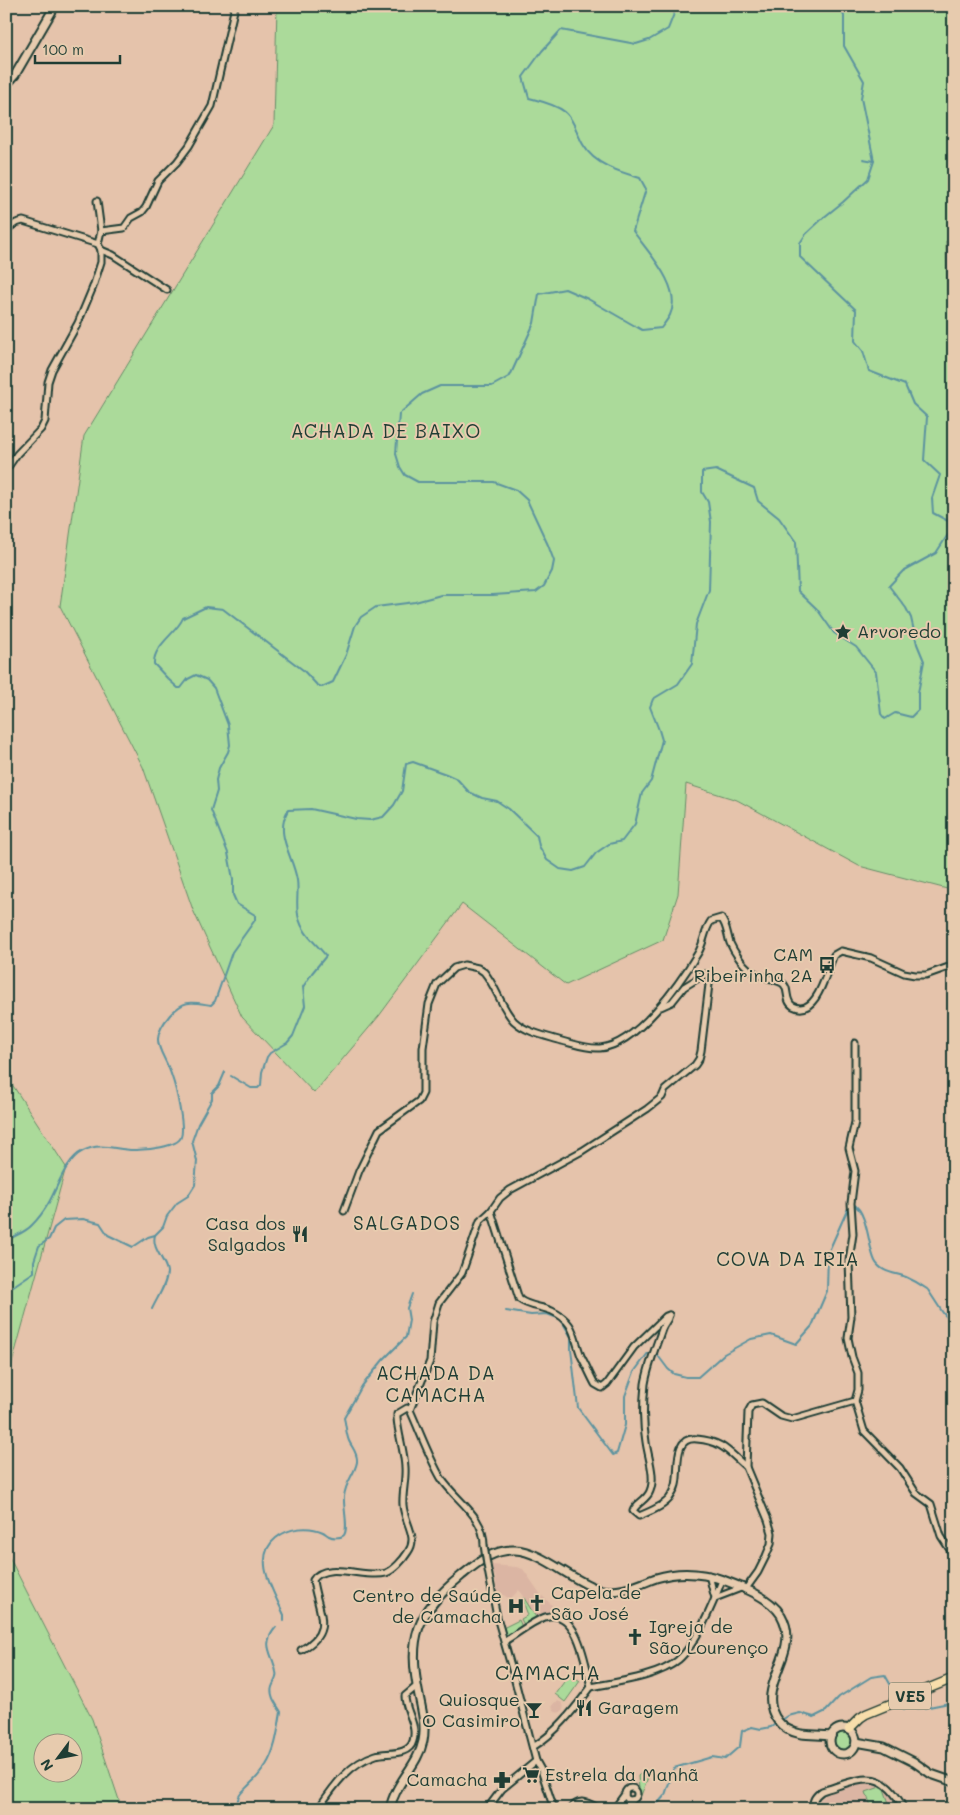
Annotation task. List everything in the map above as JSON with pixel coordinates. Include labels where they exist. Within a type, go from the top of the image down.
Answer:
[{"type":"main road","points":[[6,85],[15,75],[55,6]]},
{"type":"main road","points":[[390,1809],[400,1782],[416,1758],[424,1740],[423,1720],[413,1655],[414,1644],[422,1619],[428,1607],[446,1588],[481,1560],[494,1553],[515,1550],[527,1553],[596,1589],[606,1591],[624,1590],[670,1574],[697,1572],[743,1589],[772,1605],[781,1615],[786,1630],[786,1646],[771,1691],[771,1706],[777,1720],[790,1730],[800,1734],[831,1736],[838,1729],[849,1729],[855,1735],[856,1742],[850,1752],[842,1754],[832,1748],[831,1736]]},
{"type":"main road","name":"VE5","points":[[849,1729],[866,1714],[954,1678]]},
{"type":"main road","points":[[856,1742],[884,1747],[914,1762],[931,1774],[954,1782]]},
{"type":"street","points":[[100,231],[124,228],[132,216],[142,212],[151,200],[158,181],[177,162],[189,146],[214,100],[235,6]]},
{"type":"street","points":[[97,201],[100,231],[98,244]]},
{"type":"street","points":[[6,230],[16,223],[23,221],[98,244],[102,250],[113,255],[167,290]]},
{"type":"street","points":[[6,470],[41,429],[45,421],[48,382],[52,370],[86,305],[102,250]]},
{"type":"street","points":[[344,1211],[359,1171],[379,1130],[418,1101],[423,1093],[423,1048],[429,1004],[437,984],[454,968],[464,965],[478,968],[484,972],[512,1019],[521,1027],[531,1032],[589,1048],[600,1048],[611,1046],[622,1040],[651,1018],[661,1007],[699,951],[711,921],[718,918],[721,918],[725,924],[731,944],[742,963],[758,975],[782,983],[786,989],[789,1002],[793,1006],[801,1007],[813,1002],[819,994],[834,955],[841,951],[871,958],[904,973],[915,975],[926,975],[954,965]]},
{"type":"street","points":[[554,1809],[547,1785],[536,1762],[493,1601],[484,1536],[481,1527],[466,1505],[449,1489],[441,1477],[410,1410],[430,1361],[433,1322],[439,1303],[462,1273],[480,1221],[491,1211],[500,1198],[510,1190],[582,1151],[647,1109],[662,1097],[665,1090],[695,1065],[699,1059],[710,976],[705,974],[690,982],[672,1002],[661,1007]]},
{"type":"street","points":[[856,1043],[855,1122],[849,1148],[855,1171],[851,1203],[853,1234],[849,1260],[851,1316],[848,1338],[858,1373],[858,1390],[855,1401],[864,1431],[900,1468],[916,1493],[931,1504],[941,1536],[954,1556]]},
{"type":"street","points":[[491,1211],[519,1298],[527,1304],[551,1310],[565,1319],[573,1330],[581,1355],[598,1387],[602,1388],[607,1384],[634,1347],[666,1316],[669,1316],[663,1326],[645,1385],[645,1440],[652,1475],[650,1491],[644,1500],[634,1508],[634,1514],[643,1515],[669,1499],[676,1485],[680,1447],[684,1442],[692,1438],[718,1443],[728,1449],[746,1467],[772,1533],[771,1544],[766,1556],[743,1589],[714,1598]]},
{"type":"street","points":[[746,1467],[748,1412],[752,1405],[762,1403],[781,1416],[792,1418],[855,1401]]},
{"type":"street","points":[[300,1650],[314,1641],[320,1634],[322,1623],[312,1580],[316,1574],[338,1571],[366,1574],[384,1573],[396,1565],[412,1546],[413,1539],[403,1505],[405,1470],[397,1418],[397,1414],[402,1410],[407,1408],[410,1410]]},
{"type":"street","points":[[708,1575],[713,1587],[714,1598]]},
{"type":"street","points":[[533,1747],[542,1742],[563,1722],[591,1687],[651,1673],[678,1661],[694,1640],[722,1580]]},
{"type":"street","points":[[505,1641],[544,1617],[562,1618],[576,1634],[591,1687]]},
{"type":"street","points":[[318,1809],[340,1778],[355,1767],[367,1759],[403,1751],[410,1747],[414,1735],[405,1696],[417,1686]]},
{"type":"street","points":[[487,1809],[502,1789],[536,1762]]},
{"type":"street","points":[[814,1809],[812,1802],[816,1795],[822,1791],[866,1778],[882,1781],[904,1809]]},
{"type":"street","points":[[629,1788],[635,1789],[637,1795],[633,1800],[616,1809],[629,1788]]},
{"type":"street","points":[[625,1793],[627,1799],[633,1800]]},
{"type":"street","points":[[570,1809],[575,1803],[584,1801],[600,1809]]},
{"type":"shaded area","points":[[492,1565],[523,1569],[541,1595],[556,1609],[537,1619],[519,1590],[510,1599],[497,1591],[495,1575],[492,1574]]},
{"type":"shaded area","points":[[558,1701],[564,1707],[558,1713],[552,1707]]},
{"type":"shaded area","points":[[866,1781],[885,1786],[900,1809],[818,1809],[817,1803],[826,1795]]},
{"type":"green space","points":[[277,6],[954,6],[954,243],[946,241],[947,295],[954,298],[954,881],[951,890],[859,866],[737,800],[686,784],[678,894],[663,940],[566,985],[462,904],[379,1016],[314,1093],[242,1017],[193,910],[143,767],[60,606],[84,436],[274,125]]},
{"type":"green space","points":[[6,1075],[66,1167],[6,1385]]},
{"type":"green space","points":[[6,1551],[92,1719],[122,1809],[6,1809]]},
{"type":"green space","points":[[524,1598],[537,1619],[524,1625],[521,1619],[528,1615],[522,1599]]},
{"type":"green space","points":[[519,1620],[522,1627],[505,1636],[503,1628]]},
{"type":"green space","points":[[570,1674],[580,1681],[565,1702],[555,1694]]},
{"type":"green space","points":[[843,1730],[850,1733],[853,1740],[850,1747],[843,1750],[836,1747],[833,1740],[836,1733]]},
{"type":"green space","points":[[651,1770],[640,1798],[637,1795],[639,1789],[638,1776],[644,1771]]},
{"type":"green space","points":[[883,1786],[891,1809],[872,1809],[866,1792]]},
{"type":"waterway","points":[[6,1241],[27,1230],[43,1212],[62,1174],[71,1161],[83,1151],[97,1147],[129,1150],[147,1149],[168,1146],[179,1140],[182,1132],[180,1107],[169,1068],[159,1046],[159,1033],[170,1015],[180,1006],[189,1003],[211,1005],[215,1001],[232,952],[255,920],[255,915],[237,904],[233,895],[233,879],[228,853],[211,810],[217,791],[216,780],[219,768],[230,745],[228,725],[214,688],[207,680],[196,675],[188,679],[181,688],[178,688],[154,664],[157,651],[183,618],[206,607],[223,609],[303,670],[317,685],[322,687],[333,682],[346,655],[355,626],[361,617],[376,607],[415,602],[441,595],[493,595],[536,592],[544,586],[552,571],[554,561],[527,500],[516,490],[494,482],[418,482],[405,475],[396,454],[399,414],[422,394],[440,386],[492,386],[510,376],[534,323],[539,294],[565,289],[588,299],[642,330],[661,328],[667,320],[673,304],[668,282],[655,260],[633,231],[646,189],[640,178],[609,167],[589,153],[571,119],[565,112],[552,105],[529,98],[523,77],[542,51],[561,30],[636,44],[649,40],[668,29],[677,6]]},
{"type":"waterway","points":[[231,1076],[251,1088],[258,1088],[261,1085],[262,1072],[267,1057],[270,1053],[287,1043],[293,1036],[305,1006],[303,987],[326,956],[307,934],[299,919],[297,910],[297,880],[286,845],[283,828],[288,810],[311,809],[356,819],[370,820],[383,817],[394,805],[402,791],[406,764],[413,762],[457,779],[469,792],[482,798],[497,801],[509,809],[537,836],[539,846],[547,860],[560,869],[573,871],[585,867],[596,853],[609,844],[622,841],[635,824],[642,793],[651,781],[662,740],[650,707],[653,699],[678,684],[692,664],[696,624],[709,590],[711,522],[708,502],[702,492],[702,472],[716,470],[754,488],[758,501],[779,518],[796,542],[798,591],[817,609],[834,633],[856,647],[876,672],[881,714],[885,719],[895,713],[911,717],[918,710],[918,693],[924,661],[917,644],[911,618],[906,608],[889,586],[903,571],[936,553],[949,533],[948,521],[933,513],[932,498],[940,475],[924,460],[927,417],[913,404],[905,385],[869,371],[863,351],[855,341],[856,310],[800,257],[800,243],[806,234],[868,179],[874,161],[861,98],[864,81],[844,46],[844,16],[840,6]]},
{"type":"waterway","points":[[863,159],[874,161]]},
{"type":"waterway","points":[[6,1291],[34,1272],[34,1261],[39,1246],[49,1239],[54,1228],[64,1220],[83,1219],[100,1223],[108,1235],[133,1247],[148,1237],[155,1235],[163,1227],[167,1216],[177,1203],[188,1196],[195,1185],[197,1161],[192,1141],[198,1124],[212,1099],[212,1093],[219,1086],[225,1072]]},
{"type":"waterway","points":[[853,1204],[862,1214],[873,1255],[878,1265],[885,1270],[911,1279],[927,1289]]},
{"type":"waterway","points":[[656,1353],[674,1374],[698,1377],[724,1354],[751,1339],[771,1335],[796,1344],[812,1326],[827,1291],[828,1253],[849,1206]]},
{"type":"waterway","points":[[152,1309],[167,1277],[166,1268],[155,1245],[155,1235]]},
{"type":"waterway","points":[[928,1290],[943,1313],[954,1325]]},
{"type":"waterway","points":[[284,1621],[284,1615],[270,1586],[265,1565],[265,1555],[269,1546],[276,1538],[292,1530],[305,1528],[317,1530],[333,1537],[344,1535],[346,1528],[345,1492],[357,1462],[356,1453],[348,1438],[344,1418],[362,1386],[383,1360],[406,1337],[409,1320],[407,1308],[412,1294]]},
{"type":"waterway","points":[[506,1311],[531,1315],[547,1314],[560,1319],[563,1323],[571,1337],[578,1408],[613,1455],[617,1453],[625,1425],[625,1396],[634,1372],[648,1353],[653,1352]]},
{"type":"waterway","points":[[237,1809],[239,1796],[266,1765],[276,1739],[281,1712],[271,1690],[276,1674],[268,1645],[271,1634],[276,1627]]},
{"type":"waterway","points":[[653,1809],[665,1795],[674,1768],[712,1757],[725,1759],[740,1746],[742,1731],[752,1727],[761,1729],[771,1727],[788,1716],[800,1713],[814,1717],[826,1711],[839,1697],[871,1677],[885,1675],[898,1698]]},
{"type":"waterway","points":[[900,1702],[904,1709],[924,1708],[954,1702]]},
{"type":"place","name":"Arvoredo","points":[[843,632]]},
{"type":"place","name":"CAM Ribeirinha 2A","points":[[827,965]]},
{"type":"place","name":"Casa dos Salgados","points":[[300,1234]]},
{"type":"place","name":"Capela de São José","points":[[537,1603]]},
{"type":"place","name":"Centro de Saúde de Camacha","points":[[516,1606]]},
{"type":"place","name":"Igreja de São Lourenço","points":[[635,1637]]},
{"type":"place","name":"Garagem","points":[[584,1708]]},
{"type":"place","name":"Quiosque O Casimiro","points":[[534,1710]]},
{"type":"place","name":"Estrela da Manhã","points":[[531,1775]]},
{"type":"place","name":"Camacha","points":[[502,1780]]},
{"type":"district","name":"ACHADA DE BAIXO","points":[[386,431]]},
{"type":"district","name":"SALGADOS","points":[[407,1223]]},
{"type":"district","name":"COVA DA IRIA","points":[[788,1259]]},
{"type":"district","name":"ACHADA DA CAMACHA","points":[[436,1384]]},
{"type":"district","name":"CAMACHA","points":[[548,1673]]}]
